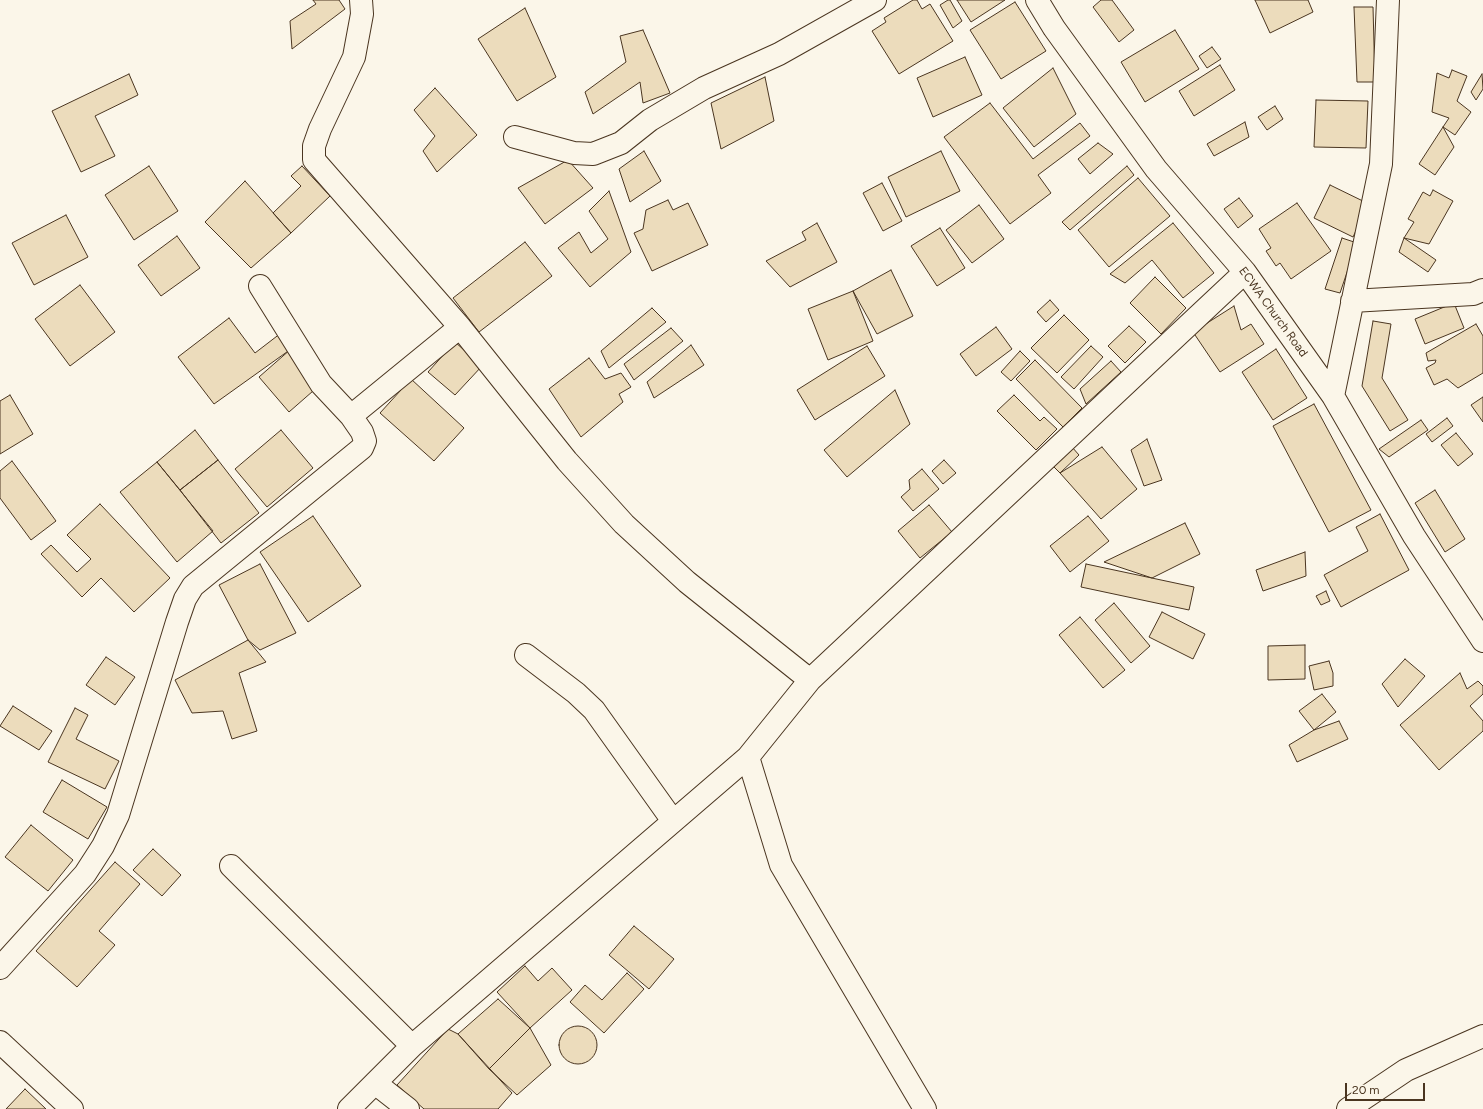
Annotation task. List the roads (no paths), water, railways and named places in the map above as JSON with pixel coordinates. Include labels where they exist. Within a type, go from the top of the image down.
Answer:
[{"type":"street","points":[[360,0],[362,14],[354,57],[320,129],[314,146],[314,160],[460,327],[567,461],[624,524],[687,582],[810,680]]},
{"type":"street","points":[[515,138],[574,152],[593,154],[621,143],[650,120],[704,88],[779,54],[875,0]]},
{"type":"street","name":"ECWA Church Road","points":[[1037,0],[1054,28],[1156,169],[1245,272],[1333,396],[1414,536],[1483,641]]},
{"type":"street","points":[[1333,396],[1381,164],[1388,0]]},
{"type":"street","points":[[349,1109],[412,1046],[748,757],[810,680],[1245,272]]},
{"type":"street","points":[[0,968],[85,874],[103,846],[118,815],[177,622],[185,599],[193,586],[362,448],[365,441],[362,432],[351,416],[321,384],[260,286]]},
{"type":"street","points":[[1352,301],[1473,294],[1483,290]]},
{"type":"street","points":[[351,416],[460,327]]},
{"type":"street","points":[[526,656],[576,693],[594,710],[674,821]]},
{"type":"street","points":[[748,757],[781,865],[925,1109]]},
{"type":"street","points":[[231,866],[412,1046]]},
{"type":"street","points":[[1348,1109],[1406,1070],[1483,1036]]},
{"type":"street","points":[[0,1042],[72,1109]]},
{"type":"street","points":[[375,1083],[408,1109]]}]
